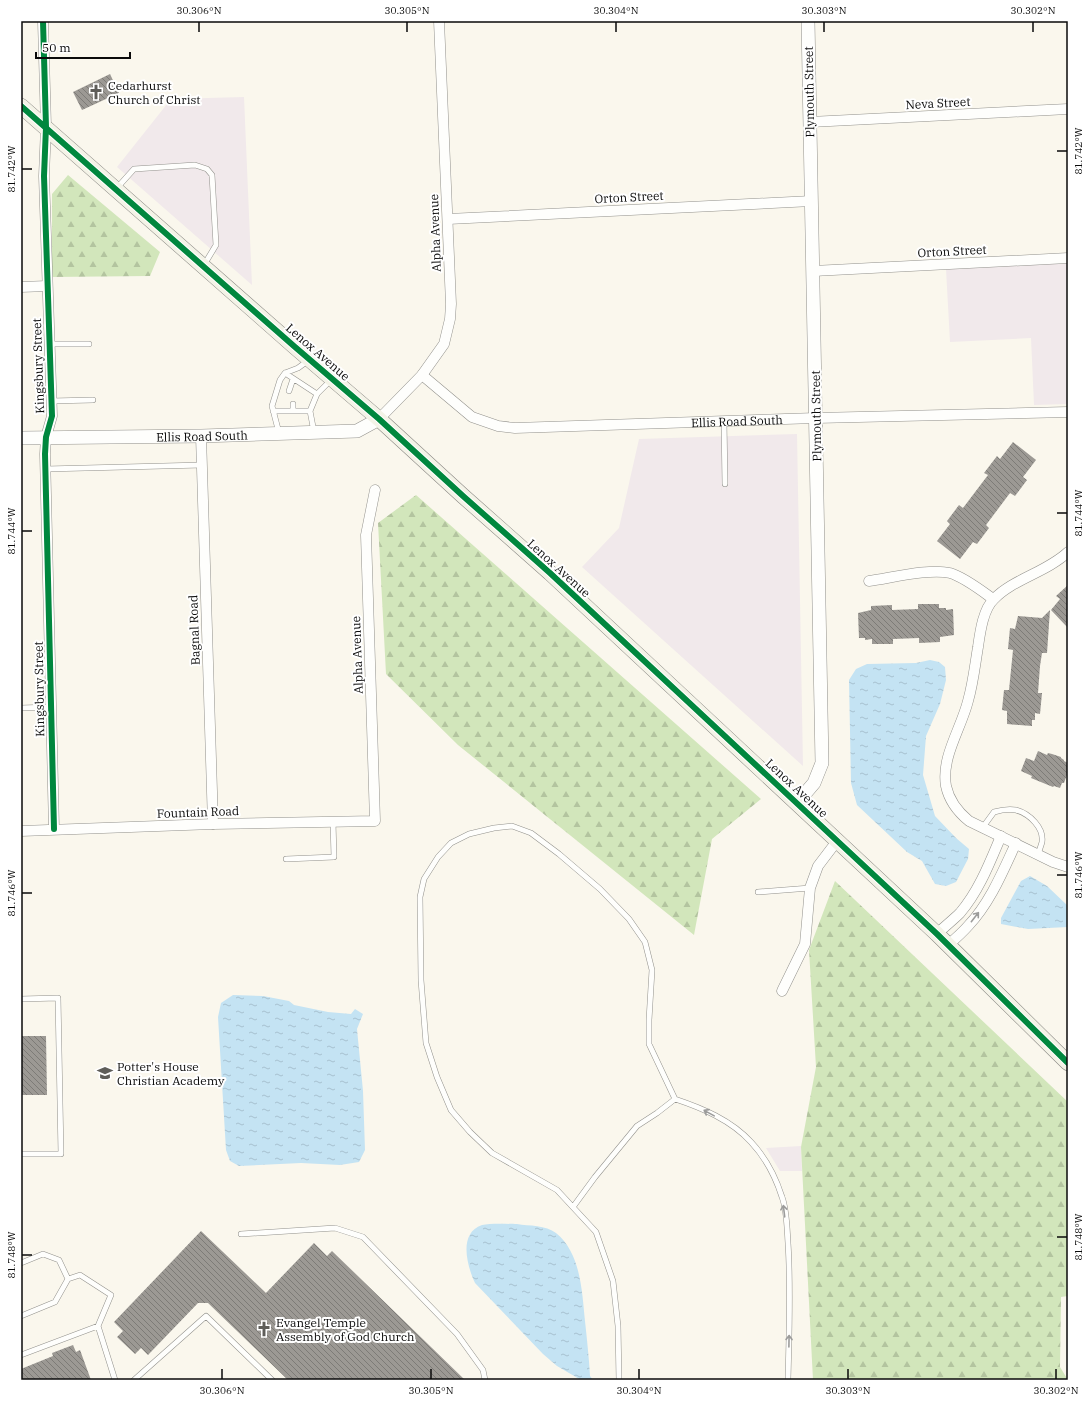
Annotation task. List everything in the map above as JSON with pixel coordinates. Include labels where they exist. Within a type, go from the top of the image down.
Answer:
[{"type":"main road","name":"Lenox Avenue","points":[[21,106],[379,419],[550,573],[937,934],[1068,1063]]},
{"type":"street","name":"Kingsbury Street","points":[[43,21],[46,127],[44,176],[52,416],[46,437],[46,469],[54,829]]},
{"type":"street","name":"Alpha Avenue","points":[[379,419],[422,374],[444,344],[450,319],[451,304],[448,219],[439,21]]},
{"type":"street","name":"Plymouth Street","points":[[797,803],[814,783],[822,763],[808,21]]},
{"type":"street","name":"Neva Street","points":[[810,122],[1068,109]]},
{"type":"street","name":"Orton Street","points":[[448,219],[812,201]]},
{"type":"street","name":"Orton Street","points":[[813,270],[1068,258]]},
{"type":"street","points":[[21,287],[47,286]]},
{"type":"street","name":"Ellis Road South","points":[[422,374],[472,417],[498,426],[515,428],[816,418],[1068,412]]},
{"type":"street","name":"Ellis Road South","points":[[21,438],[201,436],[357,431],[379,419]]},
{"type":"street","name":"Bagnal Road","points":[[201,436],[212,824]]},
{"type":"street","name":"Alpha Avenue","points":[[375,490],[366,535],[375,821]]},
{"type":"street","points":[[1068,552],[1044,569],[1005,590],[993,599],[988,606],[980,633],[968,703],[950,750],[946,768],[946,786],[953,803],[964,817],[1055,863],[1068,867]]},
{"type":"street","points":[[869,581],[926,572],[950,573],[971,583],[993,599]]},
{"type":"street","name":"Fountain Road","points":[[21,830],[375,821]]},
{"type":"street","points":[[937,934],[960,912],[972,897],[985,873],[1001,836]]},
{"type":"street","points":[[782,991],[805,944],[810,888],[818,866],[837,841]]},
{"type":"street","points":[[948,945],[969,925],[980,910],[1000,878],[1016,843]]},
{"type":"lane","points":[[116,189],[134,169],[195,165],[207,168],[212,175],[216,245],[204,266]]},
{"type":"lane","points":[[49,344],[89,344]]},
{"type":"lane","points":[[279,433],[272,406],[280,380],[285,374],[310,360]]},
{"type":"lane","points":[[285,374],[317,394]]},
{"type":"lane","points":[[289,391],[292,379]]},
{"type":"lane","points":[[314,432],[310,411],[317,394],[332,379]]},
{"type":"lane","points":[[51,400],[93,400]]},
{"type":"lane","points":[[293,404],[293,411]]},
{"type":"lane","points":[[273,411],[310,411]]},
{"type":"lane","points":[[724,421],[725,484]]},
{"type":"lane","points":[[46,469],[202,465]]},
{"type":"lane","points":[[21,708],[51,708]]},
{"type":"lane","points":[[983,827],[994,812],[1016,810],[1029,816],[1039,828],[1042,842],[1038,854]]},
{"type":"lane","points":[[286,859],[334,858],[333,822]]},
{"type":"lane","points":[[619,1380],[618,1326],[613,1281],[596,1232],[557,1190],[492,1153],[470,1132],[451,1110],[437,1077],[426,1043],[422,980],[420,897],[424,879],[438,857],[451,843],[469,834],[494,828],[512,826],[531,833],[559,854],[600,889],[629,919],[645,942],[652,970],[649,1044],[660,1071],[675,1099],[700,1108],[731,1125],[751,1142],[770,1168],[783,1198],[790,1278],[788,1380]]},
{"type":"lane","points":[[758,892],[810,888]]},
{"type":"lane","points":[[21,999],[58,998],[61,1154],[21,1154]]},
{"type":"lane","points":[[573,1207],[594,1176],[637,1126],[675,1099]]},
{"type":"lane","points":[[241,1234],[335,1228],[363,1237],[457,1334],[483,1370],[485,1380]]},
{"type":"lane","points":[[21,1263],[43,1254],[59,1260],[68,1279]]},
{"type":"lane","points":[[21,1316],[55,1302],[68,1279],[80,1276],[111,1295],[98,1326],[115,1380]]},
{"type":"lane","points":[[134,1380],[206,1316],[272,1380]]},
{"type":"lane","points":[[21,1355],[98,1326]]},
{"type":"shaded area","points":[[244,97],[252,285],[117,167],[171,99]]},
{"type":"shaded area","points":[[1068,263],[1068,404],[1034,405],[1031,338],[950,342],[946,269]]},
{"type":"shaded area","points":[[797,434],[803,766],[582,567],[619,528],[639,439]]},
{"type":"shaded area","points":[[801,1146],[802,1171],[780,1171],[766,1148]]},
{"type":"green space","points":[[68,175],[160,252],[150,276],[52,277],[52,194]]},
{"type":"green space","points":[[416,495],[761,799],[712,839],[694,935],[458,745],[386,674],[378,523]]},
{"type":"green space","points":[[835,881],[1068,1102],[1068,1296],[1061,1297],[1060,1367],[1068,1380],[813,1380],[801,1147],[816,1067],[809,950]]},
{"type":"water","points":[[930,660],[939,662],[945,667],[946,680],[940,704],[926,736],[923,775],[935,816],[969,849],[968,859],[956,882],[946,886],[935,884],[922,861],[907,852],[857,805],[851,783],[849,680],[856,669],[867,664],[916,663]]},
{"type":"water","points":[[1030,876],[1047,886],[1068,906],[1068,927],[1028,929],[1001,924],[1001,918],[1021,881]]},
{"type":"water","points":[[233,995],[263,996],[289,1001],[294,1005],[328,1012],[351,1014],[355,1009],[363,1014],[357,1029],[363,1091],[365,1150],[359,1162],[340,1165],[301,1163],[239,1166],[230,1161],[226,1150],[218,1017],[221,1003]]},
{"type":"water","points":[[517,1224],[542,1227],[552,1230],[564,1241],[571,1251],[579,1274],[583,1298],[590,1376],[593,1380],[581,1380],[557,1366],[543,1354],[475,1283],[469,1268],[466,1251],[467,1242],[474,1229],[482,1225]]},
{"type":"building","name":"Cedarhurst Church of Christ","points":[[110,74],[119,93],[82,110],[73,92]]},
{"type":"building","points":[[1013,442],[1036,460],[1023,477],[1027,480],[1015,496],[1010,493],[986,525],[989,528],[977,544],[973,542],[960,559],[937,541],[950,524],[947,521],[959,505],[963,508],[988,475],[984,473],[997,456],[1000,459]]},
{"type":"building","points":[[1068,585],[1068,628],[1051,610],[1060,599],[1056,596]]},
{"type":"building","points":[[918,604],[939,604],[939,608],[946,608],[946,610],[953,609],[954,635],[940,637],[940,642],[919,643],[919,638],[893,639],[893,644],[872,644],[872,639],[865,640],[865,638],[859,638],[858,613],[871,610],[871,606],[892,605],[892,610],[918,609]]},
{"type":"building","points":[[1050,610],[1047,653],[1042,653],[1040,666],[1038,693],[1042,693],[1040,714],[1035,713],[1035,720],[1032,720],[1032,726],[1007,724],[1007,711],[1002,710],[1004,690],[1009,690],[1013,650],[1008,649],[1010,628],[1015,629],[1018,616],[1042,618]]},
{"type":"building","points":[[1038,751],[1047,755],[1048,753],[1061,757],[1068,763],[1068,772],[1064,783],[1062,783],[1060,788],[1053,787],[1031,778],[1032,776],[1021,771],[1026,758],[1034,761]]},
{"type":"building","points":[[21,1036],[46,1036],[47,1095],[21,1095]]},
{"type":"building","points":[[201,1231],[266,1293],[314,1243],[327,1256],[332,1251],[465,1380],[288,1380],[208,1303],[198,1303],[148,1355],[141,1348],[135,1354],[117,1337],[123,1331],[114,1322]]},
{"type":"building","points":[[73,1345],[76,1352],[80,1350],[91,1380],[21,1380],[21,1369],[53,1356],[52,1353]]},
{"type":"cycle path","points":[[43,21],[46,127],[44,176],[52,416],[46,437],[45,454],[54,829]]},
{"type":"cycle path","points":[[21,106],[379,419],[550,573],[937,934],[1068,1063]]},
{"type":"place","name":"Cedarhurst Church of Christ","points":[[96,92]]},
{"type":"place","name":"Potter's House Christian Academy","points":[[105,1073]]},
{"type":"place","name":"Evangel Temple Assembly of God Church","points":[[264,1329]]}]
